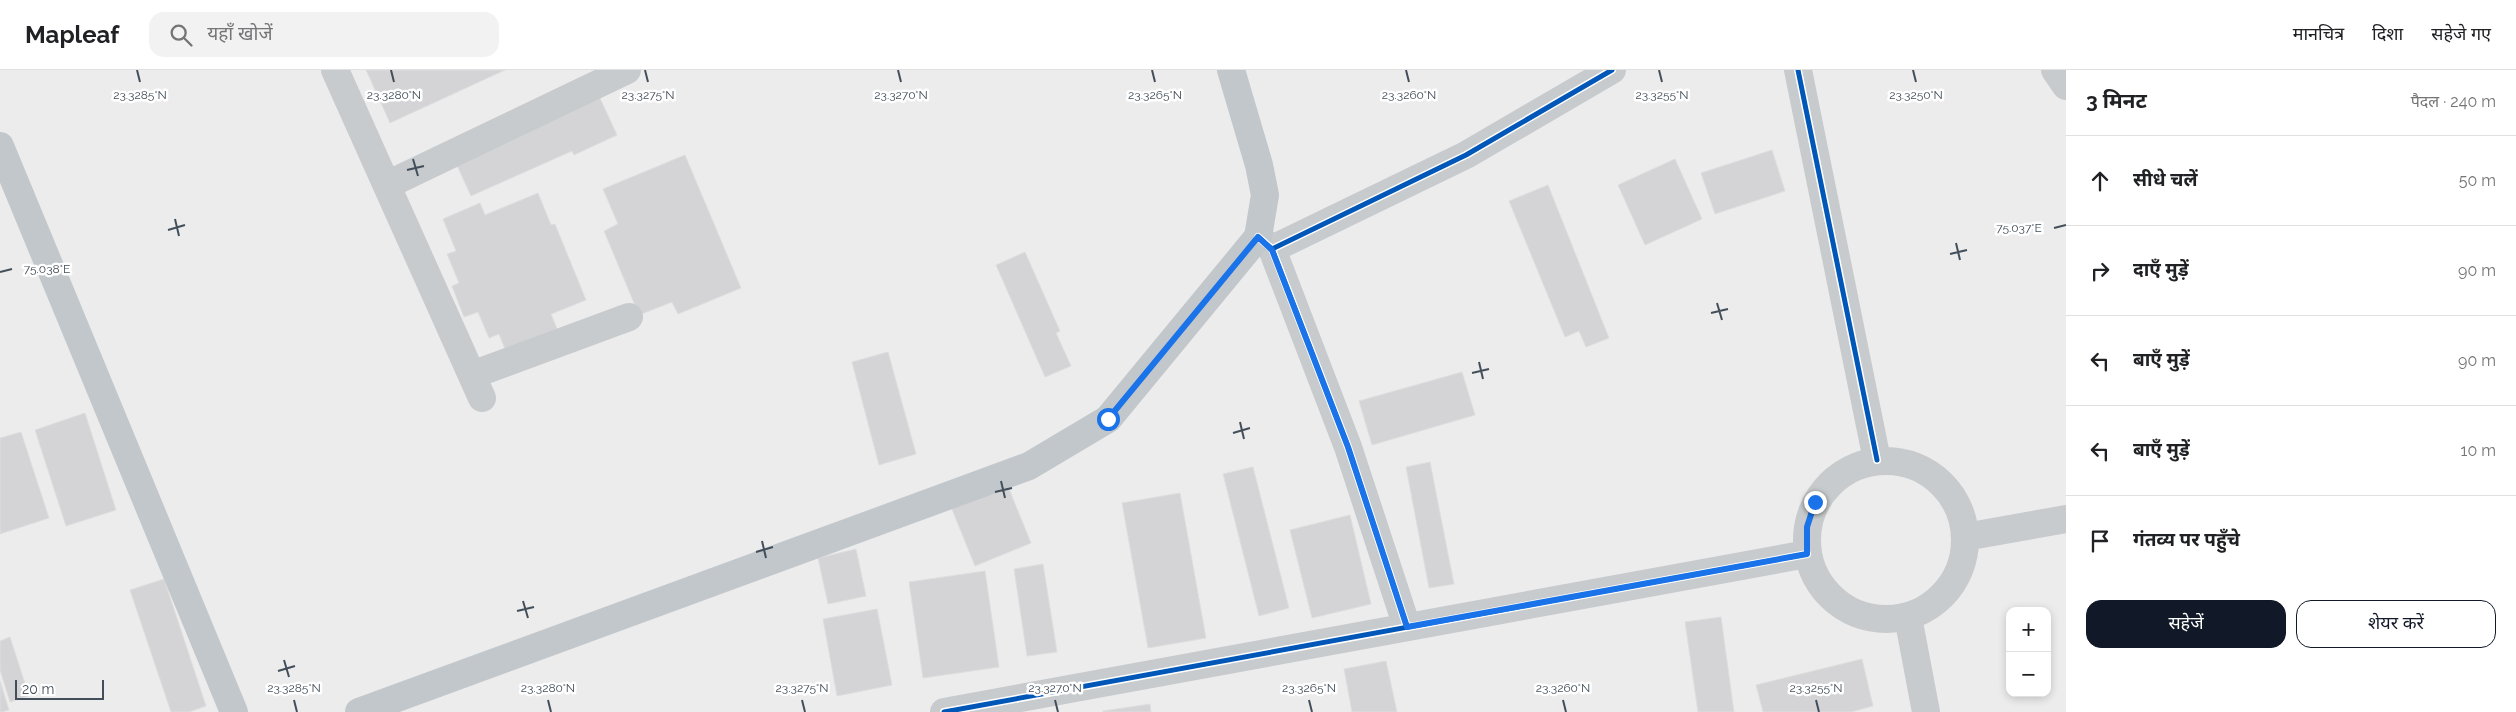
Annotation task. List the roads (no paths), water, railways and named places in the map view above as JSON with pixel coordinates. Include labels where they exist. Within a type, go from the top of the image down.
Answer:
[{"type":"main road","points":[[360,712],[1030,466],[1108,419],[1265,243],[1265,195],[1259,165],[1231,70]]},
{"type":"main road","points":[[0,146],[234,712]]},
{"type":"street","points":[[336,70],[477,386],[629,317]]},
{"type":"street","points":[[387,185],[627,70]]},
{"type":"street","points":[[1407,627],[1348,447],[1265,243],[1466,155],[1612,70]]},
{"type":"street","points":[[1798,70],[1877,460]]},
{"type":"street","points":[[2056,70],[2066,86]]},
{"type":"street","points":[[1877,460],[1904,462],[1927,472],[1947,489],[1960,511],[1966,537],[1962,563],[1950,587],[1932,606],[1908,617],[1882,620],[1856,614],[1833,600],[1817,579],[1807,554],[1807,527],[1815,502],[1831,482],[1853,467],[1877,460]]},
{"type":"street","points":[[1966,537],[2066,519]]},
{"type":"street","points":[[944,712],[1807,554]]},
{"type":"street","points":[[1908,617],[1926,712]]}]
